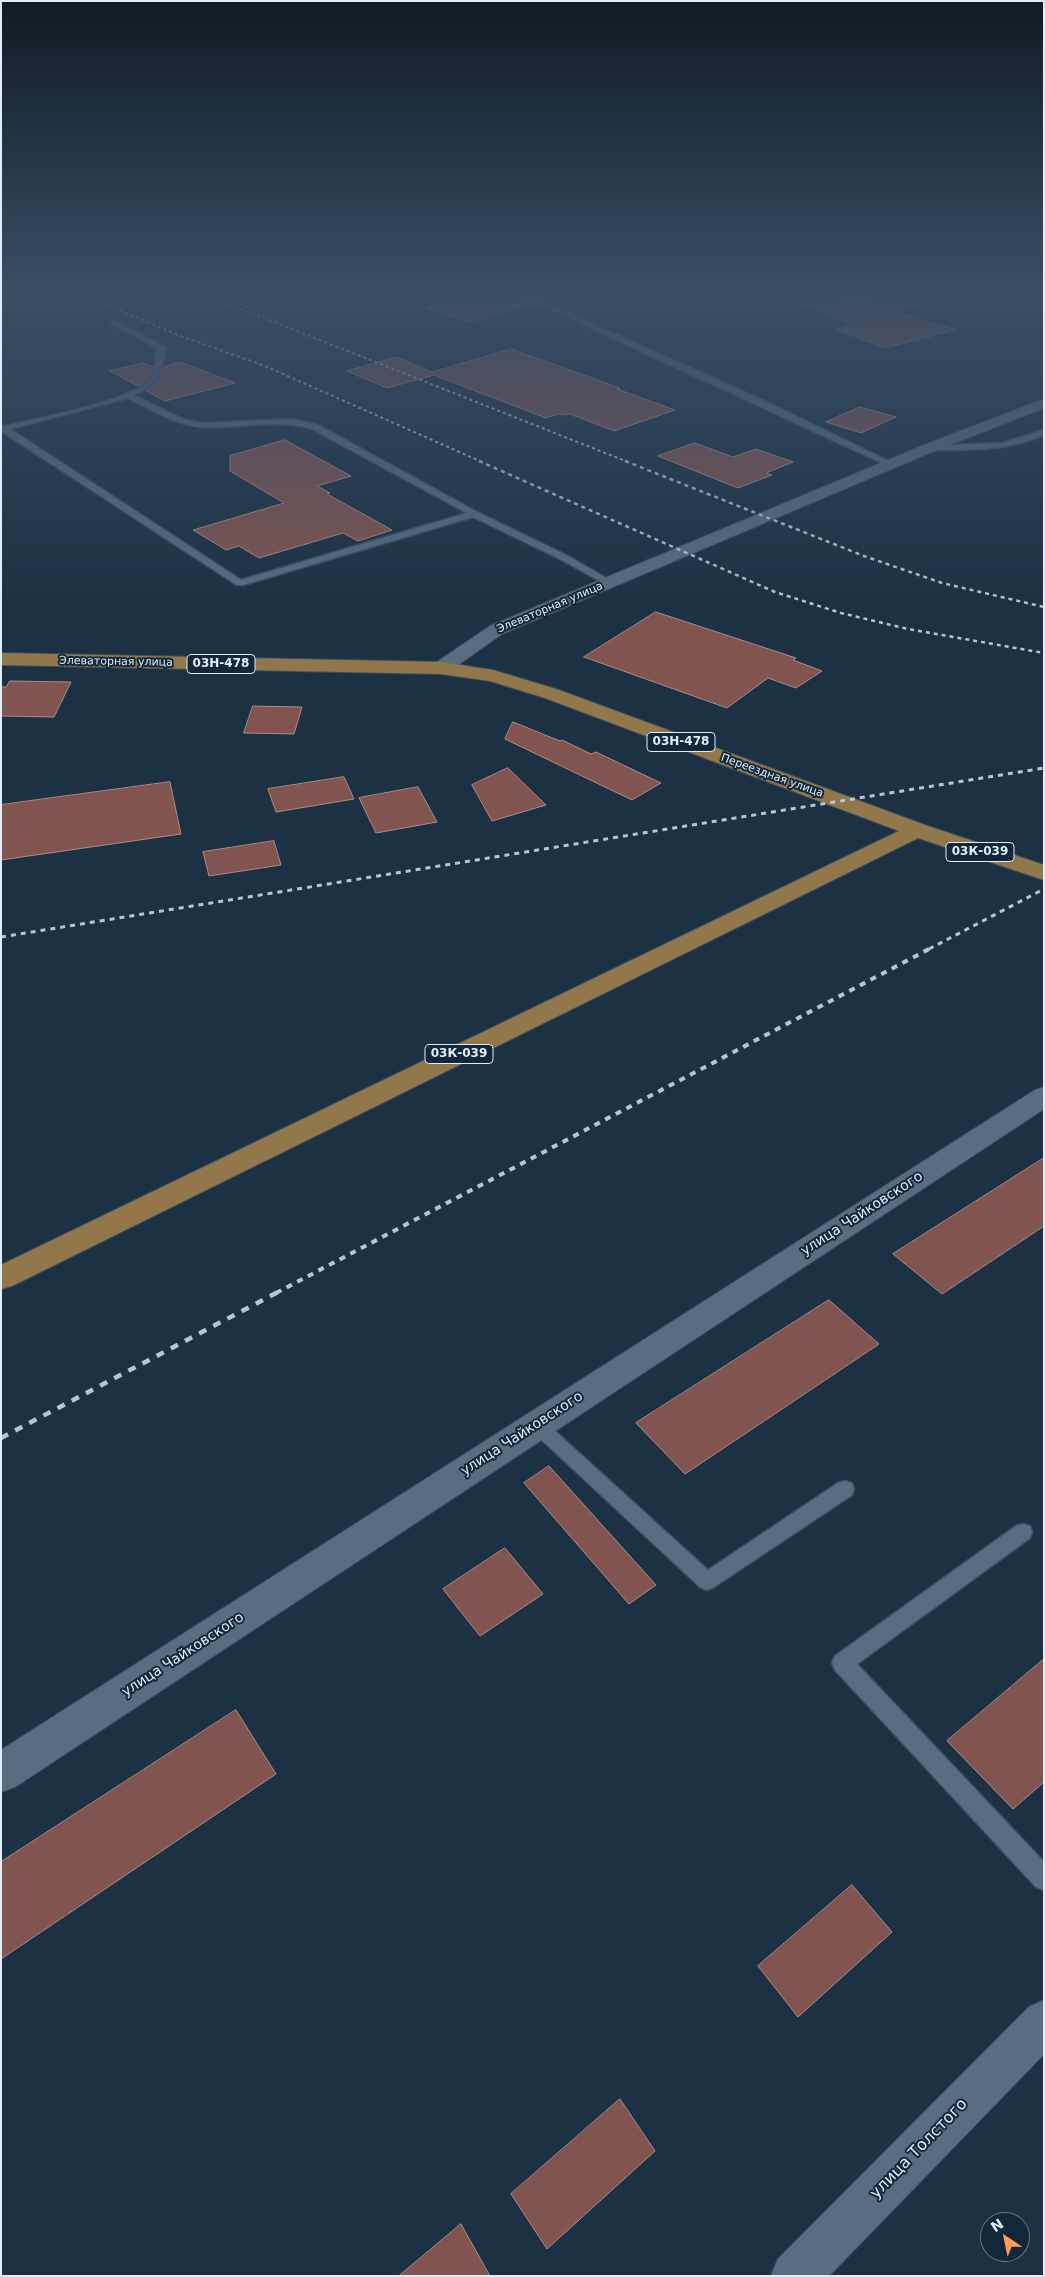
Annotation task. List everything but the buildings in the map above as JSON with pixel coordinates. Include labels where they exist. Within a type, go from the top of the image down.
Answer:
[{"type":"main road","name":"Элеваторная улица","points":[[1,659],[441,668]]},
{"type":"main road","name":"Переездная улица","points":[[441,668],[493,676],[552,694],[917,830],[1044,873]]},
{"type":"main road","name":"03К-039","points":[[1,1278],[917,830]]},
{"type":"street","name":"Элеваторная улица","points":[[441,668],[496,630],[929,448],[1044,403]]},
{"type":"street","name":"улица Чайковского","points":[[1,1773],[1044,1097]]},
{"type":"street","name":"улица Толстого","points":[[795,2276],[1044,2022]]},
{"type":"lane","points":[[2,428],[125,397]]},
{"type":"lane","points":[[133,397],[183,422],[204,425],[293,421],[315,428],[474,514],[563,557],[610,583]]},
{"type":"lane","points":[[747,397],[891,464]]},
{"type":"lane","points":[[2,428],[240,583],[474,514]]},
{"type":"lane","points":[[929,448],[1004,446],[1044,432]]},
{"type":"lane","points":[[537,1425],[707,1581],[845,1489]]},
{"type":"lane","points":[[1023,1532],[842,1663],[1044,1879]]},
{"type":"railway","points":[[336,397],[482,462]]},
{"type":"railway","points":[[464,397],[628,462]]},
{"type":"railway","points":[[479,461],[775,592],[841,613],[908,629],[1044,653]]},
{"type":"railway","points":[[625,461],[864,556],[942,583],[1044,607]]},
{"type":"railway","points":[[1,937],[1044,768]]},
{"type":"railway","points":[[929,949],[1044,889]]},
{"type":"railway","points":[[276,1293],[931,948]]},
{"type":"railway","points":[[1,1438],[278,1292]]}]
